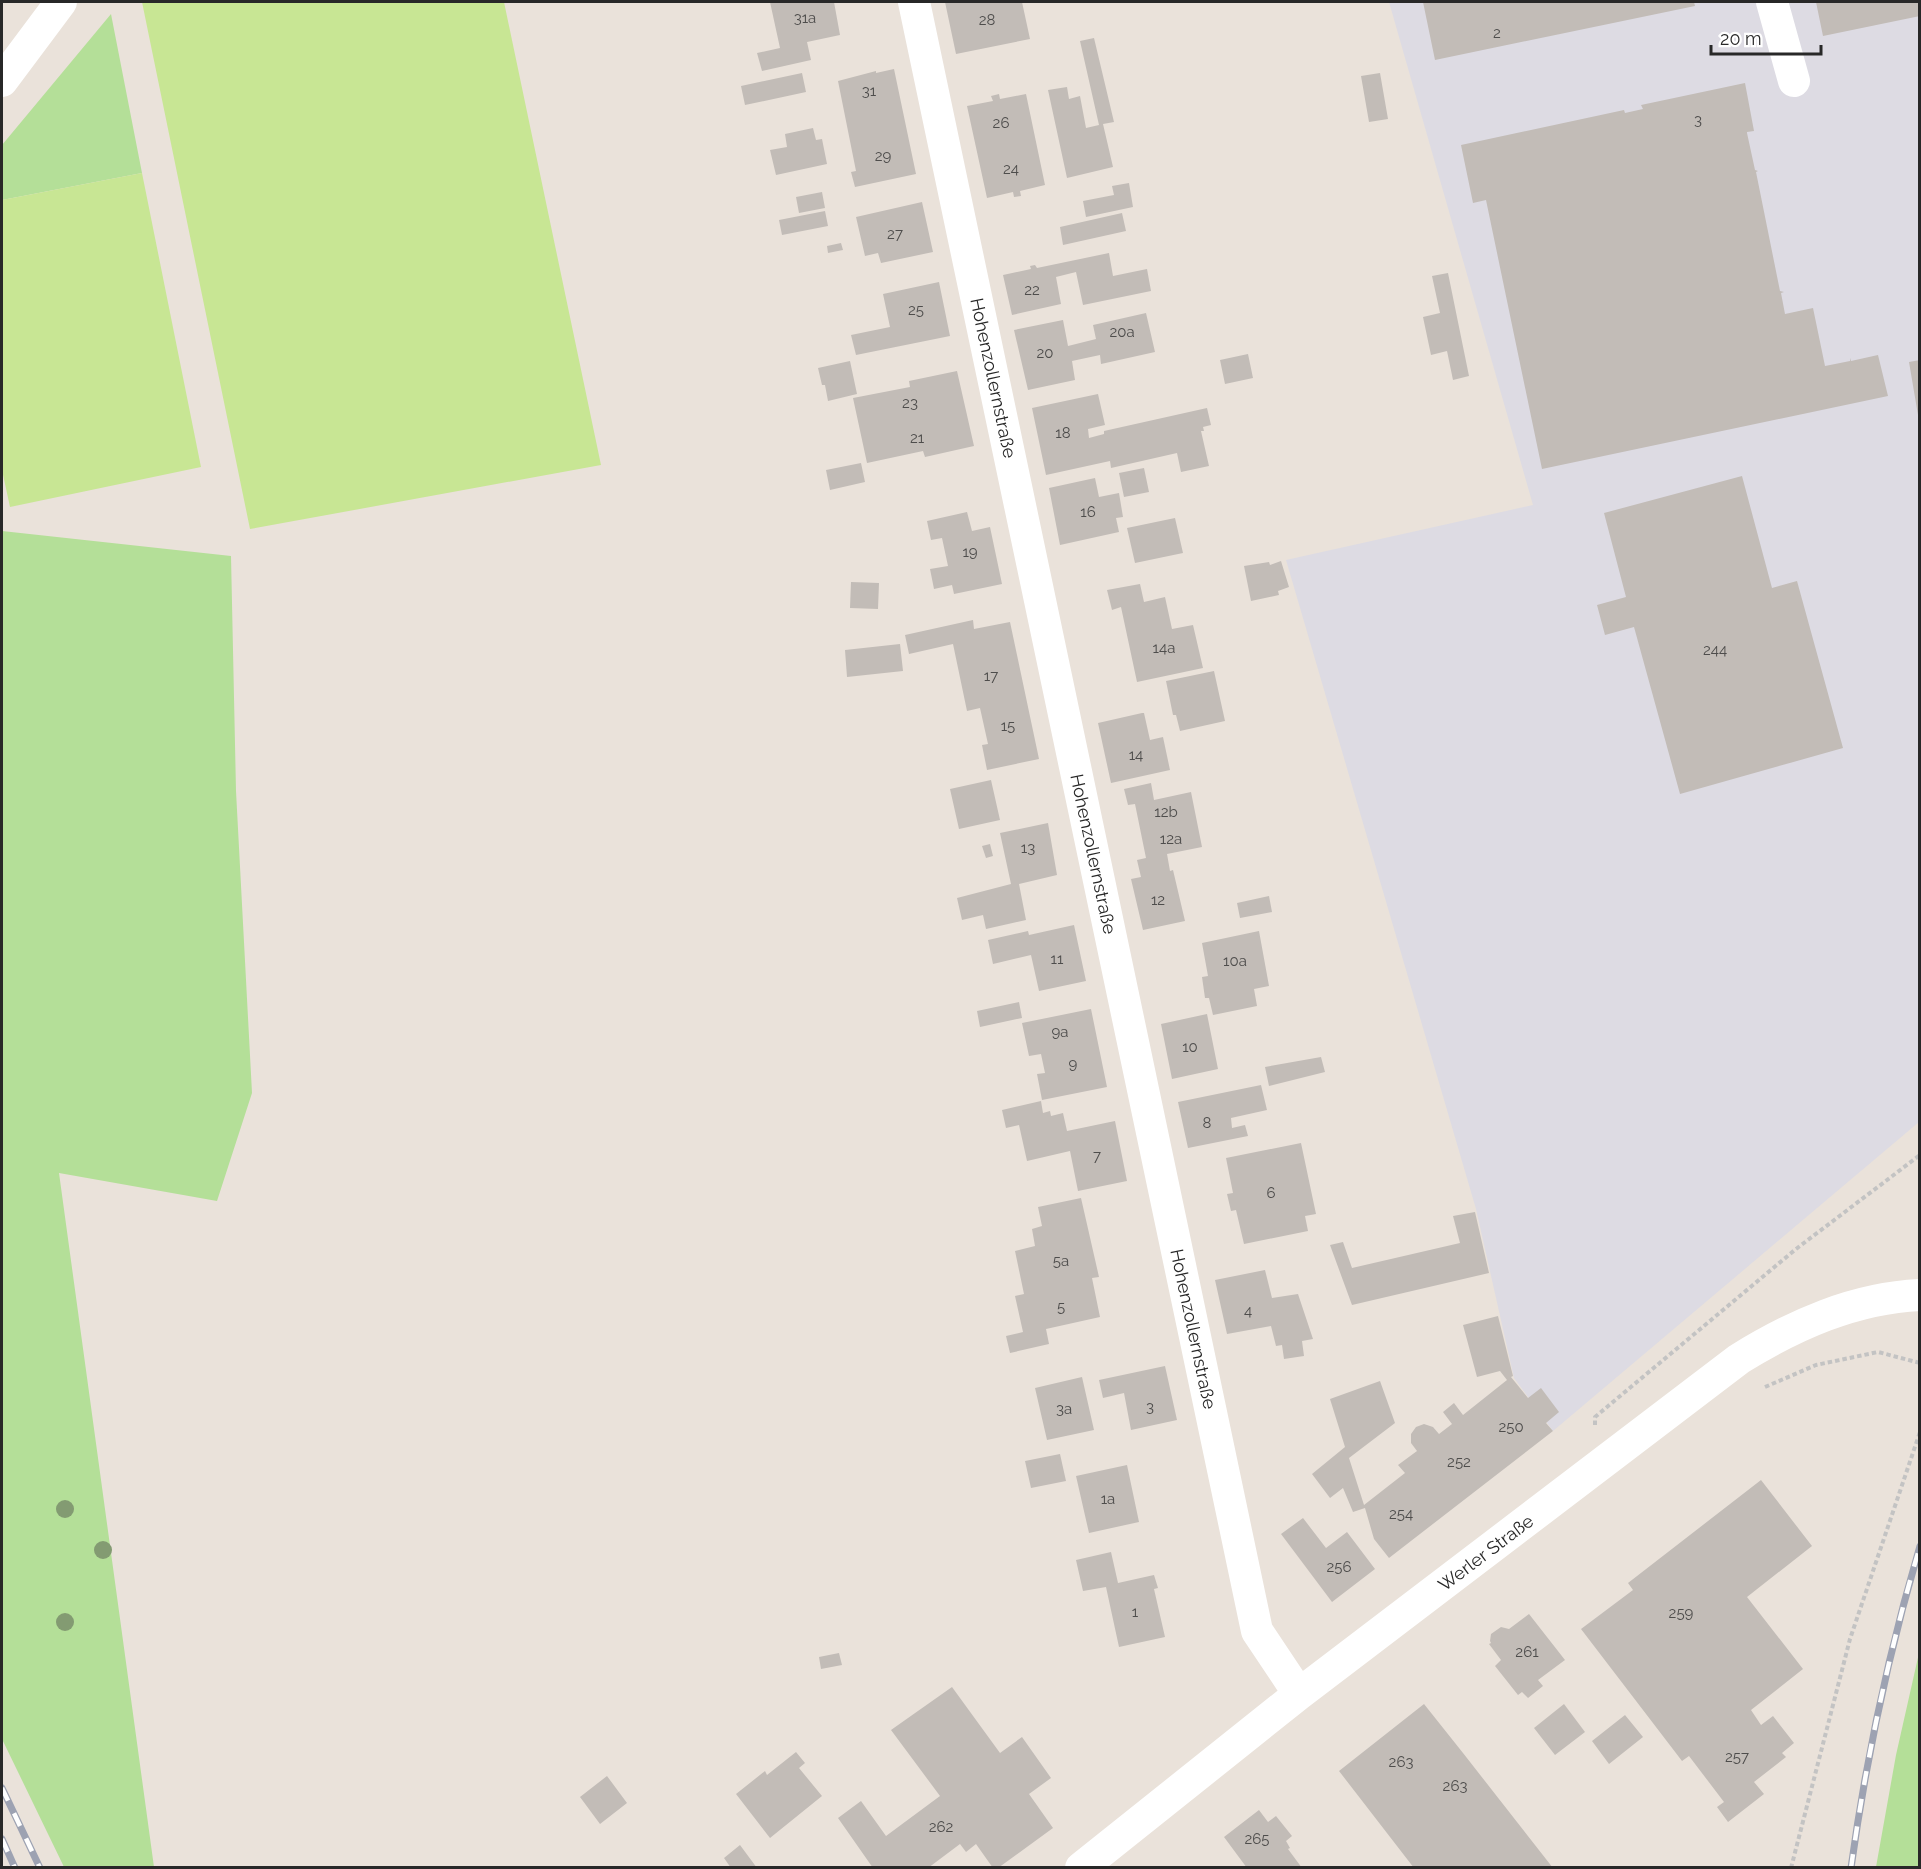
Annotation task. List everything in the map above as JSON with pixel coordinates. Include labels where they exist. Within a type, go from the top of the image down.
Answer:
[{"type":"street","points":[[2,81],[61,2]]},
{"type":"street","name":"Hohenzollernstraße","points":[[914,2],[1257,1631],[1299,1694]]},
{"type":"street","points":[[1772,2],[1794,81]]},
{"type":"street","name":"Werler Straße","points":[[1082,1868],[1299,1694],[1739,1359],[1776,1336],[1816,1319],[1860,1304],[1920,1295]]},
{"type":"path","points":[[1598,1468],[1595,1417],[1796,1250],[1920,1155]]},
{"type":"path","points":[[1762,1388],[1816,1365],[1878,1352],[1920,1363]]},
{"type":"path","points":[[1791,1868],[1850,1640],[1920,1432]]},
{"type":"shaded area","points":[[1389,2],[1919,2],[1919,1122],[1553,1431],[1514,1378],[1476,1209],[1286,560],[1533,505]]},
{"type":"green space","points":[[142,2],[504,2],[601,465],[250,529]]},
{"type":"green space","points":[[111,14],[142,173],[2,200],[2,145]]},
{"type":"green space","points":[[142,173],[201,467],[10,507],[2,470],[2,200]]},
{"type":"green space","points":[[2,531],[231,556],[236,791],[252,1093],[217,1201],[59,1173],[154,1867],[64,1867],[2,1739]]},
{"type":"green space","points":[[1919,1653],[1919,1867],[1876,1867],[1896,1755]]},
{"type":"building","points":[[770,2],[834,2],[840,35],[807,42],[811,60],[762,71],[757,53],[780,48]]},
{"type":"building","points":[[945,2],[1022,2],[1030,39],[956,54]]},
{"type":"building","points":[[1423,2],[1694,2],[1695,6],[1435,60]]},
{"type":"building","points":[[1816,2],[1920,2],[1920,16],[1823,36]]},
{"type":"building","points":[[1094,38],[1114,122],[1103,124],[1113,167],[1067,178],[1048,90],[1067,87],[1069,99],[1080,96],[1086,128],[1099,125],[1080,41]]},
{"type":"building","points":[[894,69],[916,174],[855,187],[851,172],[856,171],[838,81],[876,71],[876,73]]},
{"type":"building","points":[[802,73],[806,92],[745,105],[741,86]]},
{"type":"building","points":[[1380,73],[1388,119],[1369,122],[1361,76]]},
{"type":"building","points":[[1745,83],[1754,131],[1747,133],[1755,170],[1758,171],[1756,172],[1780,291],[1784,292],[1781,293],[1785,314],[1813,308],[1825,366],[1850,361],[1851,358],[1851,361],[1878,355],[1888,396],[1542,469],[1486,200],[1473,203],[1461,145],[1624,110],[1625,113],[1643,109],[1641,105]]},
{"type":"building","points":[[999,94],[1000,99],[1026,94],[1045,185],[1020,191],[1021,196],[1014,197],[1013,192],[987,198],[967,106],[993,101],[991,96]]},
{"type":"building","points":[[813,128],[816,140],[822,139],[827,164],[776,175],[770,150],[787,147],[785,134]]},
{"type":"building","points":[[1129,183],[1133,207],[1086,217],[1083,201],[1114,195],[1112,186]]},
{"type":"building","points":[[822,192],[825,208],[799,213],[796,197]]},
{"type":"building","points":[[922,202],[933,252],[881,263],[878,253],[865,256],[856,217]]},
{"type":"building","points":[[825,211],[828,226],[782,235],[779,220]]},
{"type":"building","points":[[1122,213],[1126,231],[1063,245],[1060,227]]},
{"type":"building","points":[[841,243],[843,250],[828,253],[827,246]]},
{"type":"building","points":[[1109,253],[1113,276],[1147,269],[1151,291],[1083,305],[1076,272],[1056,277],[1061,304],[1012,315],[1003,275],[1031,269],[1030,266],[1035,265],[1037,268]]},
{"type":"building","points":[[1448,273],[1469,376],[1453,380],[1447,351],[1431,355],[1423,317],[1440,313],[1432,276]]},
{"type":"building","points":[[939,282],[950,336],[856,355],[851,335],[890,327],[883,294]]},
{"type":"building","points":[[1146,313],[1155,352],[1101,364],[1100,355],[1072,361],[1075,380],[1028,390],[1014,330],[1063,320],[1068,346],[1096,339],[1093,325]]},
{"type":"building","points":[[1248,354],[1253,378],[1225,384],[1220,360]]},
{"type":"building","points":[[1920,360],[1920,415],[1918,415],[1909,362]]},
{"type":"building","points":[[850,361],[857,394],[828,401],[818,368]]},
{"type":"building","points":[[957,371],[974,446],[925,457],[923,451],[867,463],[853,398],[910,387],[909,381]]},
{"type":"building","points":[[1098,394],[1105,425],[1088,429],[1089,438],[1104,434],[1104,431],[1207,408],[1211,425],[1203,427],[1204,431],[1201,431],[1209,466],[1181,472],[1177,453],[1111,468],[1110,461],[1046,475],[1032,408]]},
{"type":"building","points":[[861,463],[865,482],[830,490],[826,470]]},
{"type":"building","points":[[1144,468],[1149,492],[1124,497],[1119,473]]},
{"type":"building","points":[[1742,476],[1772,588],[1797,581],[1843,748],[1680,794],[1634,627],[1605,635],[1597,605],[1626,597],[1604,513]]},
{"type":"building","points":[[1095,478],[1099,497],[1119,493],[1123,517],[1116,518],[1119,532],[1060,545],[1049,488]]},
{"type":"building","points":[[967,512],[972,531],[990,527],[1002,584],[954,594],[952,585],[934,589],[930,569],[948,566],[942,538],[931,540],[927,521]]},
{"type":"building","points":[[1175,518],[1183,553],[1135,563],[1127,528]]},
{"type":"building","points":[[1281,561],[1289,587],[1278,591],[1279,595],[1251,601],[1244,566],[1269,562],[1270,565]]},
{"type":"building","points":[[851,582],[879,583],[878,609],[850,608]]},
{"type":"building","points":[[1140,584],[1144,602],[1165,597],[1172,629],[1193,625],[1203,668],[1137,682],[1121,607],[1112,610],[1107,590]]},
{"type":"building","points":[[973,620],[974,629],[1010,622],[1039,759],[987,770],[982,745],[988,744],[980,708],[967,711],[953,644],[909,654],[905,635]]},
{"type":"building","points":[[900,644],[903,671],[847,677],[845,650]]},
{"type":"building","points":[[1214,671],[1225,721],[1180,731],[1176,715],[1173,715],[1166,681]]},
{"type":"building","points":[[1144,713],[1150,740],[1163,737],[1170,770],[1111,783],[1098,723]]},
{"type":"building","points":[[991,780],[1000,820],[959,829],[950,789]]},
{"type":"building","points":[[1151,783],[1154,800],[1191,792],[1202,847],[1167,854],[1185,921],[1143,930],[1131,879],[1141,877],[1137,860],[1146,858],[1135,804],[1128,805],[1124,789]]},
{"type":"building","points":[[1048,823],[1057,875],[1019,884],[1026,920],[986,929],[983,915],[962,920],[957,898],[1011,884],[1000,833]]},
{"type":"building","points":[[990,844],[993,856],[986,858],[982,846]]},
{"type":"building","points":[[1269,896],[1272,912],[1240,918],[1237,903]]},
{"type":"building","points":[[1074,925],[1086,981],[1039,991],[1031,955],[993,964],[988,940],[1028,931],[1029,935]]},
{"type":"building","points":[[1259,931],[1269,986],[1254,989],[1257,1006],[1213,1015],[1209,998],[1205,998],[1202,977],[1208,976],[1202,943]]},
{"type":"building","points":[[1019,1002],[1022,1018],[980,1027],[977,1011]]},
{"type":"building","points":[[1091,1009],[1107,1087],[1042,1100],[1037,1074],[1045,1073],[1041,1054],[1029,1056],[1022,1023]]},
{"type":"building","points":[[1207,1014],[1218,1069],[1172,1079],[1161,1024]]},
{"type":"building","points":[[1321,1057],[1325,1072],[1269,1086],[1265,1067]]},
{"type":"building","points":[[1261,1085],[1267,1110],[1231,1118],[1232,1128],[1245,1125],[1248,1136],[1188,1148],[1178,1102]]},
{"type":"building","points":[[1041,1101],[1043,1113],[1050,1111],[1051,1116],[1063,1113],[1067,1131],[1115,1121],[1127,1181],[1078,1191],[1070,1151],[1027,1161],[1019,1125],[1006,1128],[1002,1110]]},
{"type":"building","points":[[1301,1143],[1316,1214],[1305,1216],[1308,1231],[1244,1244],[1236,1210],[1231,1211],[1227,1194],[1233,1193],[1226,1158]]},
{"type":"building","points":[[1081,1198],[1099,1277],[1092,1278],[1100,1317],[1046,1329],[1049,1344],[1010,1353],[1006,1336],[1023,1332],[1015,1296],[1024,1294],[1015,1251],[1035,1246],[1032,1229],[1042,1226],[1038,1207]]},
{"type":"building","points":[[1475,1212],[1489,1273],[1352,1305],[1330,1245],[1343,1242],[1352,1268],[1460,1243],[1453,1216]]},
{"type":"building","points":[[1265,1270],[1272,1298],[1298,1294],[1313,1339],[1302,1341],[1304,1356],[1284,1359],[1282,1345],[1276,1346],[1271,1326],[1227,1334],[1215,1280]]},
{"type":"building","points":[[1498,1316],[1513,1376],[1511,1377],[1528,1398],[1541,1388],[1559,1412],[1546,1423],[1553,1431],[1389,1558],[1374,1539],[1365,1508],[1353,1512],[1343,1488],[1330,1498],[1312,1474],[1345,1447],[1330,1399],[1380,1381],[1395,1423],[1349,1458],[1364,1505],[1405,1473],[1398,1465],[1417,1451],[1411,1443],[1411,1434],[1416,1427],[1424,1424],[1433,1427],[1439,1434],[1452,1424],[1443,1412],[1454,1403],[1463,1415],[1507,1380],[1500,1371],[1477,1377],[1463,1325]]},
{"type":"building","points":[[1165,1366],[1177,1420],[1131,1430],[1124,1393],[1103,1398],[1099,1380]]},
{"type":"building","points":[[1082,1377],[1094,1430],[1047,1440],[1035,1388]]},
{"type":"building","points":[[1060,1454],[1066,1481],[1031,1488],[1025,1461]]},
{"type":"building","points":[[1127,1465],[1139,1522],[1089,1533],[1076,1476]]},
{"type":"building","points":[[1761,1480],[1812,1546],[1747,1597],[1803,1669],[1751,1710],[1761,1725],[1773,1716],[1794,1743],[1782,1753],[1786,1757],[1754,1782],[1764,1794],[1728,1822],[1717,1807],[1724,1802],[1689,1756],[1682,1761],[1581,1629],[1633,1590],[1628,1583]]},
{"type":"building","points":[[1303,1518],[1326,1548],[1347,1532],[1375,1569],[1332,1602],[1281,1534]]},
{"type":"building","points":[[1111,1552],[1118,1583],[1154,1575],[1158,1588],[1154,1589],[1165,1637],[1119,1647],[1106,1587],[1083,1591],[1076,1560]]},
{"type":"building","points":[[1529,1614],[1565,1660],[1538,1680],[1543,1686],[1528,1698],[1522,1692],[1518,1695],[1495,1666],[1501,1660],[1489,1644],[1491,1634],[1501,1627],[1509,1629]]},
{"type":"building","points":[[839,1653],[842,1665],[821,1669],[819,1657]]},
{"type":"building","points":[[952,1687],[1000,1753],[1022,1737],[1051,1778],[1029,1794],[1053,1828],[998,1868],[993,1868],[976,1844],[966,1852],[960,1844],[928,1868],[873,1868],[838,1818],[861,1801],[886,1836],[940,1796],[891,1730]]},
{"type":"building","points":[[1424,1704],[1553,1868],[1414,1868],[1339,1771]]},
{"type":"building","points":[[1564,1704],[1585,1732],[1555,1755],[1534,1728]]},
{"type":"building","points":[[1625,1715],[1643,1737],[1609,1764],[1592,1741]]},
{"type":"building","points":[[796,1752],[805,1763],[799,1768],[822,1796],[770,1838],[736,1794],[765,1771],[767,1775]]},
{"type":"building","points":[[607,1776],[627,1803],[600,1824],[580,1797]]},
{"type":"building","points":[[1259,1810],[1268,1822],[1276,1816],[1292,1836],[1286,1841],[1290,1848],[1288,1849],[1302,1868],[1247,1868],[1224,1837]]},
{"type":"building","points":[[740,1845],[757,1868],[731,1868],[724,1858]]},
{"type":"railway","points":[[1851,1868],[1880,1706],[1898,1625],[1920,1546]]},
{"type":"railway","points":[[2,1788],[40,1868]]},
{"type":"railway","points":[[2,1839],[15,1868]]}]
